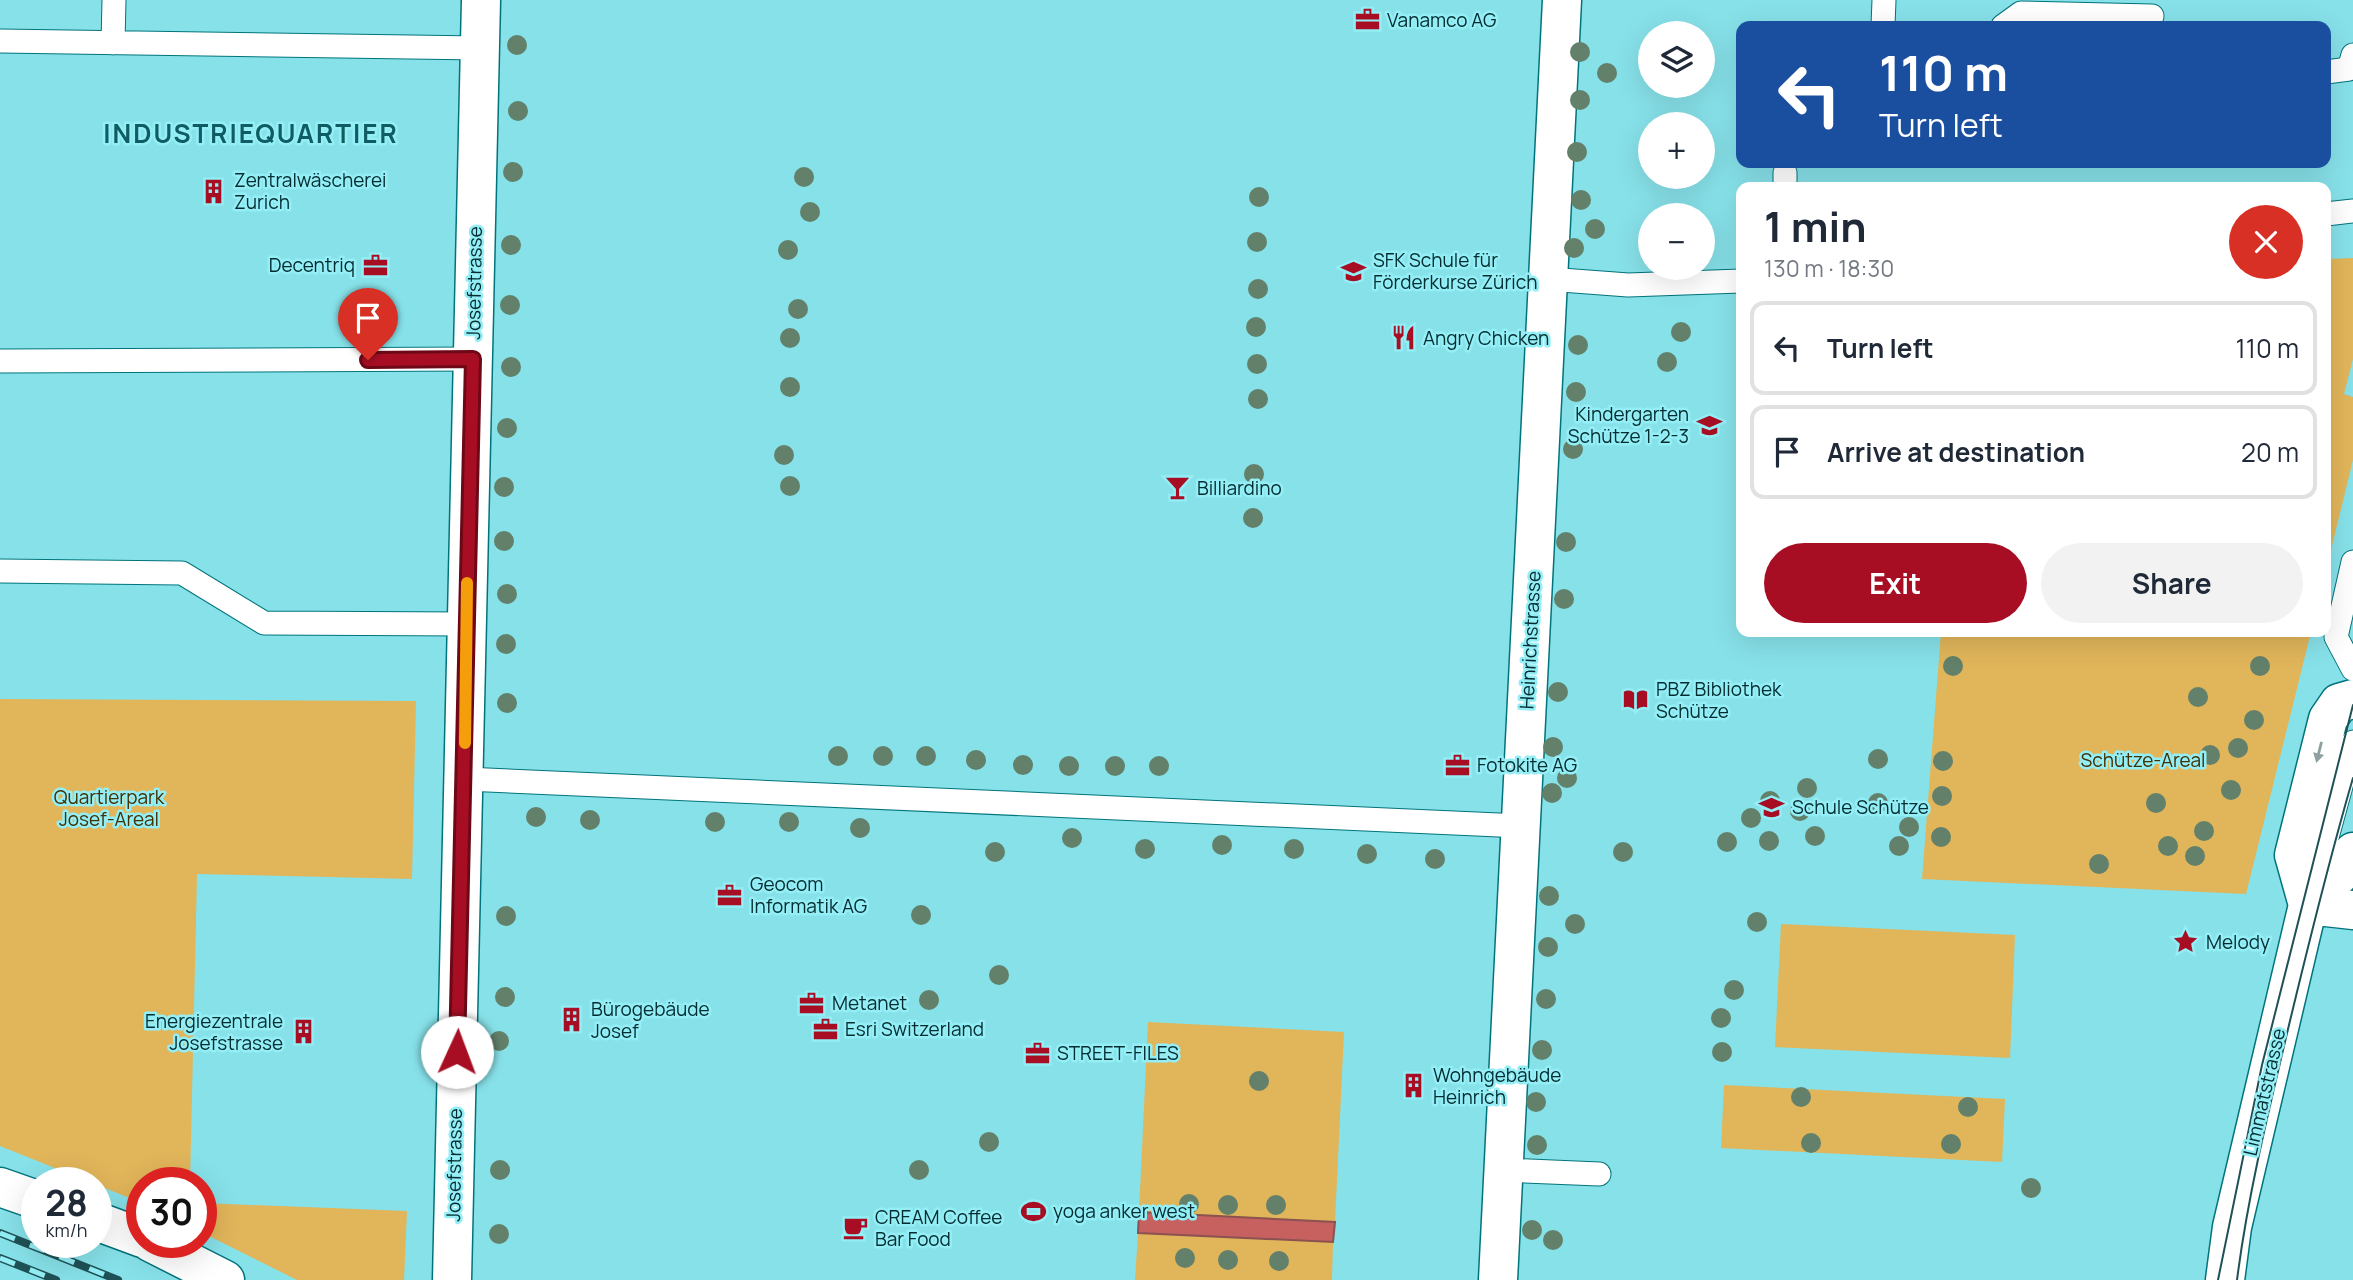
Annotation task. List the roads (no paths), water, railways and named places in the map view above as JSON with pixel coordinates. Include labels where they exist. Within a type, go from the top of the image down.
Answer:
[{"type":"street","name":"Josefstrasse","points":[[452,1280],[481,0]]},
{"type":"street","name":"Heinrichstrasse","points":[[1498,1280],[1562,0]]},
{"type":"street","name":"Limmatstrasse","points":[[2225,1280],[2232,1227],[2308,905],[2294,855],[2328,719],[2339,703],[2353,699]]},
{"type":"street","points":[[2308,905],[2349,865],[2353,852]]},
{"type":"street","points":[[2308,905],[2353,910]]},
{"type":"street","points":[[0,1187],[21,1194]]},
{"type":"street","points":[[182,1258],[225,1280]]},
{"type":"lane","points":[[113,43],[114,0]]},
{"type":"lane","points":[[1883,21],[1884,0]]},
{"type":"lane","points":[[2016,13],[2153,14]]},
{"type":"lane","points":[[0,41],[480,48]]},
{"type":"lane","points":[[2331,71],[2349,69],[2353,55]]},
{"type":"lane","points":[[2331,213],[2353,211]]},
{"type":"lane","points":[[1548,279],[1628,285],[1736,281]]},
{"type":"lane","points":[[0,361],[473,359]]},
{"type":"lane","points":[[2353,562],[2336,637],[2353,670]]},
{"type":"lane","points":[[0,572],[182,573],[264,622],[466,624]]},
{"type":"lane","name":"Limmatstrasse","points":[[2308,905],[2353,743]]},
{"type":"lane","points":[[465,779],[1521,827]]},
{"type":"lane","points":[[1503,1170],[1599,1174]]},
{"type":"tram line","points":[[2218,1280],[2262,1065],[2353,705]]},
{"type":"tram line","points":[[2237,1280],[2253,1184],[2274,1088],[2353,778]]},
{"type":"railway","points":[[0,1233],[118,1280]]},
{"type":"railway","points":[[0,1258],[56,1280]]},
{"type":"place","name":"Vanamco AG","points":[[1367,20]]},
{"type":"place","name":"Zentralwäscherei Zurich","points":[[214,191]]},
{"type":"place","name":"Decentriq","points":[[375,265]]},
{"type":"place","name":"SFK Schule für Förderkurse Zürich","points":[[1353,271]]},
{"type":"place","name":"Angry Chicken","points":[[1403,338]]},
{"type":"place","name":"Kindergarten Schütze 1-2-3","points":[[1709,425]]},
{"type":"place","name":"Billiardino","points":[[1177,488]]},
{"type":"place","name":"PBZ Bibliothek Schütze","points":[[1636,700]]},
{"type":"place","name":"Fotokite AG","points":[[1457,765]]},
{"type":"place","name":"Schule Schütze","points":[[1772,807]]},
{"type":"place","name":"Geocom Informatik AG","points":[[730,895]]},
{"type":"place","name":"Melody","points":[[2186,942]]},
{"type":"place","name":"Metanet","points":[[812,1003]]},
{"type":"place","name":"Bürogebäude Josef","points":[[571,1020]]},
{"type":"place","name":"Esri Switzerland","points":[[825,1029]]},
{"type":"place","name":"Energiezentrale Josefstrasse","points":[[303,1032]]},
{"type":"place","name":"STREET-FILES","points":[[1037,1053]]},
{"type":"place","name":"Wohngebäude Heinrich","points":[[1413,1086]]},
{"type":"place","name":"yoga anker west","points":[[1033,1211]]},
{"type":"place","name":"CREAM Coffee Bar Food","points":[[855,1228]]},
{"type":"district","name":"INDUSTRIEQUARTIER","points":[[251,134]]},
{"type":"park label","name":"Schütze-Areal","points":[[2143,760]]},
{"type":"park label","name":"Quartierpark Josef-Areal","points":[[109,808]]}]
